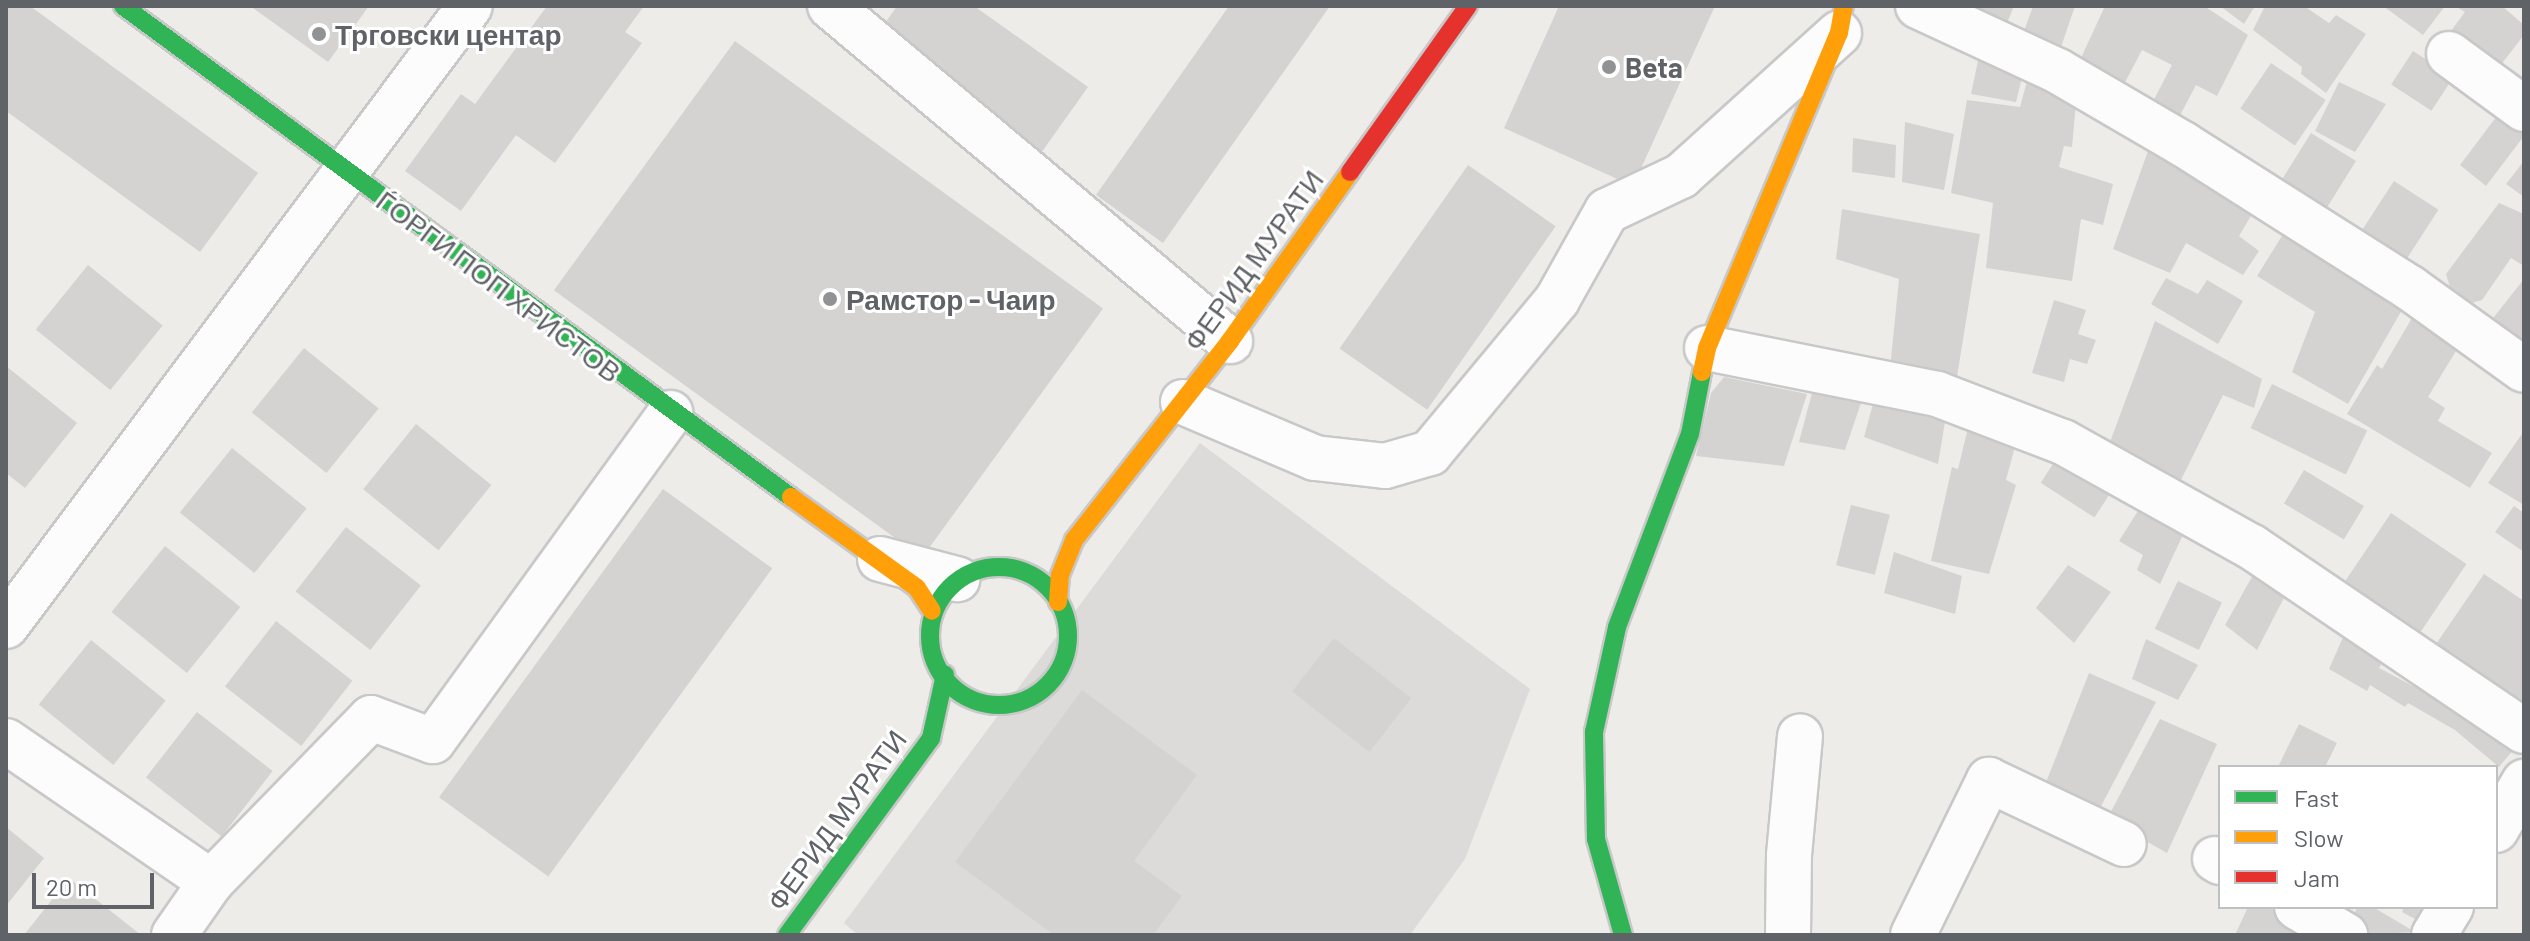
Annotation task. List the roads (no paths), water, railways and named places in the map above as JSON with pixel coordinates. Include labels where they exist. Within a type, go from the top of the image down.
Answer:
[{"type":"street","name":"ЃОРГИ ПОП ХРИСТОВ","points":[[123,6],[670,413],[880,559],[944,595]]},
{"type":"street","points":[[6,626],[470,6]]},
{"type":"street","points":[[830,6],[1230,341]]},
{"type":"street","name":"ФЕРИД МУРАТИ","points":[[1058,602],[1060,575],[1074,540],[1230,341],[1468,6]]},
{"type":"street","points":[[1918,6],[2058,71],[2183,144],[2410,288],[2524,370]]},
{"type":"street","points":[[1623,935],[1596,839],[1594,732],[1617,627],[1690,434],[1707,348],[1842,20]]},
{"type":"street","points":[[1183,402],[1315,458],[1385,466],[1430,453],[1557,300],[1607,211],[1681,176],[1842,20]]},
{"type":"street","points":[[2449,54],[2524,109]]},
{"type":"street","points":[[1707,348],[1937,394],[2063,442],[2252,547],[2524,731]]},
{"type":"street","points":[[174,935],[211,882],[371,718],[433,741],[670,413]]},
{"type":"street","name":"ФЕРИД МУРАТИ","points":[[1017,567],[1040,563],[1074,540]]},
{"type":"street","points":[[996,565],[1017,567],[1058,602],[1069,631],[1067,654],[1058,676],[1041,694],[986,706],[961,696],[945,675],[930,637],[944,595],[996,565]]},
{"type":"street","name":"ФЕРИД МУРАТИ","points":[[787,935],[931,738],[945,675]]},
{"type":"street","name":"ФЕРИД МУРАТИ","points":[[931,738],[986,706]]},
{"type":"street","points":[[1788,935],[1789,855],[1800,737]]},
{"type":"street","points":[[6,741],[211,882]]},
{"type":"street","points":[[1913,935],[1989,780],[2124,844]]},
{"type":"street","points":[[2498,827],[2524,782]]},
{"type":"street","points":[[2300,909],[2345,935]]},
{"type":"street","points":[[2434,935],[2450,909]]},
{"type":"place","name":"Трговски центар","points":[[319,34]]},
{"type":"place","name":"Beta","points":[[1609,67]]},
{"type":"place","name":"Рамстор - Чаир","points":[[830,299]]}]
